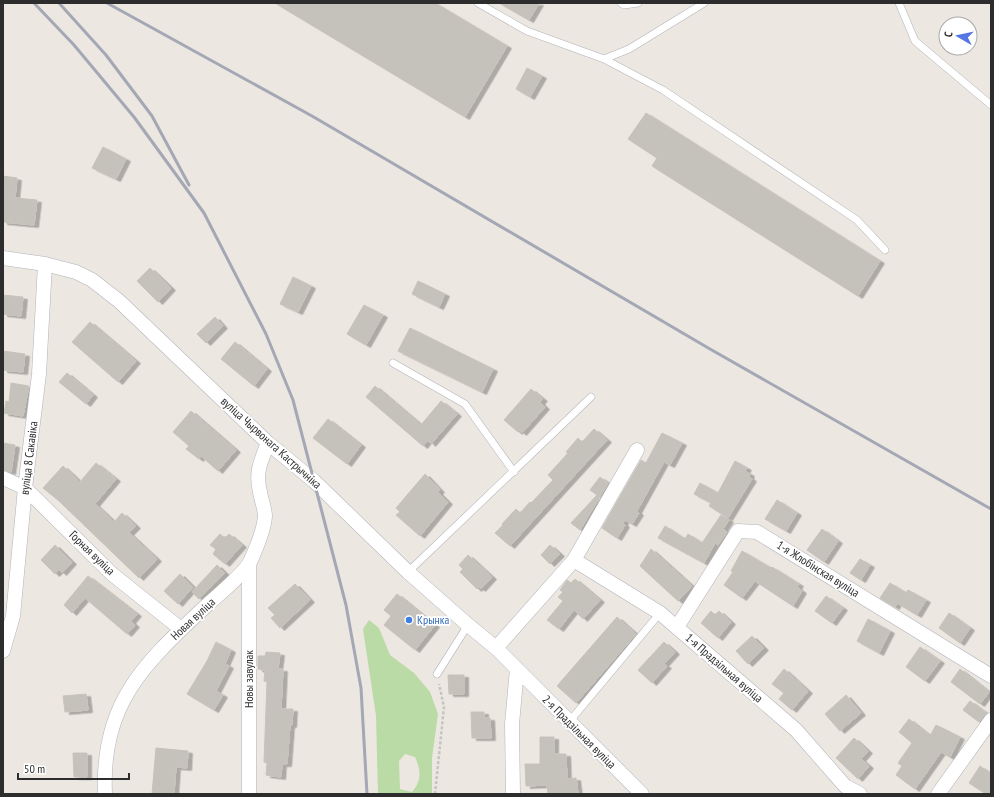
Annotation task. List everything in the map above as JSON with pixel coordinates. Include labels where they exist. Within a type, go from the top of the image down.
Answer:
[{"type":"street","name":"вуліца Чырвонага Кастрычніка","points":[[3,258],[46,264],[76,272],[92,280],[119,301],[268,443],[314,482],[408,572],[468,626],[496,648],[516,669]]},
{"type":"street","name":"вуліца 8 Сакавіка","points":[[3,651],[13,616],[25,488],[39,374],[46,264]]},
{"type":"street","name":"Новая вуліца","points":[[105,794],[108,748],[115,717],[129,688],[148,663],[249,564],[261,533],[265,515],[258,483],[258,468],[268,443]]},
{"type":"street","points":[[496,648],[574,560],[637,450]]},
{"type":"street","name":"Горная вуліца","points":[[3,478],[25,488],[112,574],[181,629]]},
{"type":"street","name":"1-я Жлобінская вуліца","points":[[677,627],[738,531],[757,532],[991,676]]},
{"type":"street","name":"1-я Прадзільная вуліца","points":[[574,560],[660,613],[796,730],[845,786],[860,794]]},
{"type":"street","name":"Новы завулак","points":[[249,564],[249,794]]},
{"type":"street","points":[[513,794],[512,724],[516,669]]},
{"type":"street","name":"2-я Прадзільная вуліца","points":[[516,669],[642,794]]},
{"type":"street","points":[[938,794],[991,720]]},
{"type":"lane","points":[[478,3],[527,31],[604,59],[663,90],[857,220],[885,250]]},
{"type":"lane","points":[[621,3],[624,5],[638,3]]},
{"type":"lane","points":[[604,59],[629,49],[704,3]]},
{"type":"lane","points":[[899,3],[915,41],[991,105]]},
{"type":"lane","points":[[393,363],[466,404],[514,472]]},
{"type":"lane","points":[[408,572],[591,397]]},
{"type":"lane","points":[[569,722],[660,613]]},
{"type":"lane","points":[[437,674],[468,626]]},
{"type":"path","points":[[435,794],[444,707],[437,674]]},
{"type":"green space","points":[[369,620],[379,628],[390,655],[414,673],[430,692],[438,714],[432,758],[432,794],[378,794],[376,716],[363,629]],"holes":[[[405,754],[415,757],[420,775],[418,783],[412,792],[400,789],[399,761]]]},
{"type":"building","points":[[275,3],[435,3],[507,46],[465,117]]},
{"type":"building","points":[[499,3],[539,3],[529,20]]},
{"type":"building","points":[[527,68],[542,76],[530,97],[516,89]]},
{"type":"building","points":[[646,113],[880,261],[858,296],[652,166],[657,158],[628,139]]},
{"type":"building","points":[[103,147],[126,159],[116,179],[92,168]]},
{"type":"building","points":[[3,176],[17,178],[15,198],[37,200],[34,225],[3,222]]},
{"type":"building","points":[[150,268],[171,288],[158,302],[137,281]]},
{"type":"building","points":[[293,277],[311,286],[298,312],[280,304]]},
{"type":"building","points":[[418,281],[445,294],[439,307],[412,294]]},
{"type":"building","points":[[3,295],[23,297],[21,316],[3,314]]},
{"type":"building","points":[[364,305],[383,315],[366,345],[347,334]]},
{"type":"building","points":[[215,317],[223,326],[206,343],[197,334]]},
{"type":"building","points":[[90,322],[136,361],[118,382],[72,342]]},
{"type":"building","points":[[410,328],[493,369],[482,392],[398,351]]},
{"type":"building","points":[[235,342],[267,369],[254,386],[221,359]]},
{"type":"building","points":[[3,351],[25,354],[23,372],[3,370]]},
{"type":"building","points":[[67,373],[93,395],[86,404],[59,382]]},
{"type":"building","points":[[11,383],[29,386],[23,416],[4,413],[6,401],[9,402]]},
{"type":"building","points":[[375,386],[421,425],[441,401],[457,414],[431,444],[428,440],[423,446],[366,397]]},
{"type":"building","points":[[531,389],[543,399],[540,402],[545,407],[522,433],[519,430],[518,432],[504,420]]},
{"type":"building","points":[[191,411],[236,450],[218,471],[201,456],[199,459],[186,449],[189,446],[173,432]]},
{"type":"building","points":[[328,419],[361,445],[347,464],[313,438]]},
{"type":"building","points":[[594,429],[607,440],[510,546],[495,533],[516,509],[520,513],[553,480],[548,475],[568,453],[566,452],[578,438],[582,442]]},
{"type":"building","points":[[662,433],[682,443],[670,465],[664,462],[637,511],[639,513],[632,524],[625,520],[623,523],[625,525],[617,538],[602,528],[641,460],[646,463]]},
{"type":"building","points":[[3,443],[15,445],[11,472],[3,470]]},
{"type":"building","points":[[735,461],[747,468],[745,471],[750,474],[749,477],[752,479],[728,518],[709,506],[711,503],[694,494],[700,483],[718,493]]},
{"type":"building","points":[[96,463],[116,479],[95,504],[114,522],[122,513],[136,526],[129,533],[157,559],[139,578],[59,501],[43,488],[63,466],[80,482]]},
{"type":"building","points":[[425,474],[440,490],[438,492],[448,502],[420,536],[396,515],[400,512],[396,508]]},
{"type":"building","points":[[600,477],[608,483],[580,530],[571,523],[597,495],[590,490]]},
{"type":"building","points":[[777,500],[797,513],[786,531],[765,519]]},
{"type":"building","points":[[721,515],[729,520],[723,529],[727,532],[718,545],[715,543],[704,563],[658,538],[665,526],[685,539],[688,534],[702,543]]},
{"type":"building","points":[[822,529],[838,541],[824,562],[807,550]]},
{"type":"building","points":[[220,534],[225,538],[229,534],[242,545],[225,564],[213,554],[216,549],[210,545]]},
{"type":"building","points":[[55,545],[72,562],[62,573],[59,570],[55,574],[41,560]]},
{"type":"building","points":[[550,545],[560,554],[550,564],[541,555]]},
{"type":"building","points":[[651,549],[692,586],[678,601],[640,566]]},
{"type":"building","points":[[742,551],[799,584],[797,587],[802,591],[793,606],[755,581],[742,598],[724,585],[733,572],[731,571]]},
{"type":"building","points":[[468,555],[492,577],[481,589],[479,587],[477,589],[460,572],[463,569],[459,565]]},
{"type":"building","points":[[860,559],[870,565],[861,580],[850,573]]},
{"type":"building","points":[[217,565],[225,573],[199,599],[192,592]]},
{"type":"building","points":[[180,574],[193,587],[178,604],[164,591]]},
{"type":"building","points":[[88,576],[137,614],[131,621],[135,625],[127,634],[85,598],[72,613],[64,605]]},
{"type":"building","points":[[575,579],[600,600],[583,619],[574,610],[559,629],[547,620],[563,601],[558,597],[563,592],[560,590],[567,580],[571,583]]},
{"type":"building","points":[[890,583],[906,593],[908,590],[926,600],[917,615],[897,603],[895,607],[880,598]]},
{"type":"building","points":[[295,584],[310,600],[280,628],[271,618],[275,615],[268,608]]},
{"type":"building","name":"Крынка","points":[[397,594],[435,625],[415,650],[384,625],[391,616],[384,610]]},
{"type":"building","points":[[826,596],[843,608],[832,623],[815,611]]},
{"type":"building","points":[[711,611],[715,615],[719,611],[731,622],[718,638],[701,623]]},
{"type":"building","points":[[949,613],[970,628],[960,643],[939,628]]},
{"type":"building","points":[[617,617],[636,634],[576,703],[557,686]]},
{"type":"building","points":[[868,619],[890,631],[879,653],[857,641]]},
{"type":"building","points":[[752,636],[764,648],[748,664],[736,651]]},
{"type":"building","points":[[216,642],[231,650],[225,664],[229,666],[216,691],[223,695],[214,710],[187,694],[207,661]]},
{"type":"building","points":[[664,642],[675,652],[664,664],[667,666],[652,683],[638,670]]},
{"type":"building","points":[[920,647],[940,661],[925,681],[906,667]]},
{"type":"building","points":[[266,652],[280,653],[278,669],[283,669],[281,709],[293,709],[292,725],[290,725],[287,764],[282,764],[281,777],[266,775],[267,763],[264,762],[267,682],[264,681],[265,670],[258,669],[258,656],[265,656]]},
{"type":"building","points":[[784,669],[808,691],[792,710],[779,699],[784,693],[772,684]]},
{"type":"building","points":[[960,669],[989,692],[980,704],[951,682]]},
{"type":"building","points":[[448,675],[464,675],[464,694],[449,694]]},
{"type":"building","points":[[86,694],[88,710],[65,712],[63,696]]},
{"type":"building","points":[[846,695],[861,713],[840,731],[825,714]]},
{"type":"building","points":[[970,701],[986,713],[979,722],[963,710]]},
{"type":"building","points":[[471,712],[484,712],[484,718],[490,718],[491,738],[472,738]]},
{"type":"building","points":[[909,719],[930,736],[936,725],[960,737],[950,757],[941,752],[915,789],[896,775],[902,766],[898,763],[912,743],[899,732]]},
{"type":"building","points":[[540,737],[554,737],[554,754],[566,754],[567,779],[576,778],[578,794],[548,794],[547,785],[526,786],[525,764],[540,764]]},
{"type":"building","points":[[854,738],[868,751],[861,759],[869,766],[858,779],[836,758]]},
{"type":"building","points":[[156,748],[188,751],[187,768],[176,767],[174,794],[152,794]]},
{"type":"building","points":[[73,753],[87,753],[87,777],[74,777]]},
{"type":"building","points":[[980,766],[991,774],[991,794],[986,794],[969,783]]},
{"type":"railway","points":[[34,3],[74,45],[134,117],[204,213],[266,334],[293,400],[346,605],[361,688],[367,794]]},
{"type":"railway","points":[[59,3],[106,55],[152,116],[189,185]]},
{"type":"railway","points":[[107,3],[312,116],[710,349],[991,509]]},
{"type":"place","name":"Крынка","points":[[409,620]]}]
